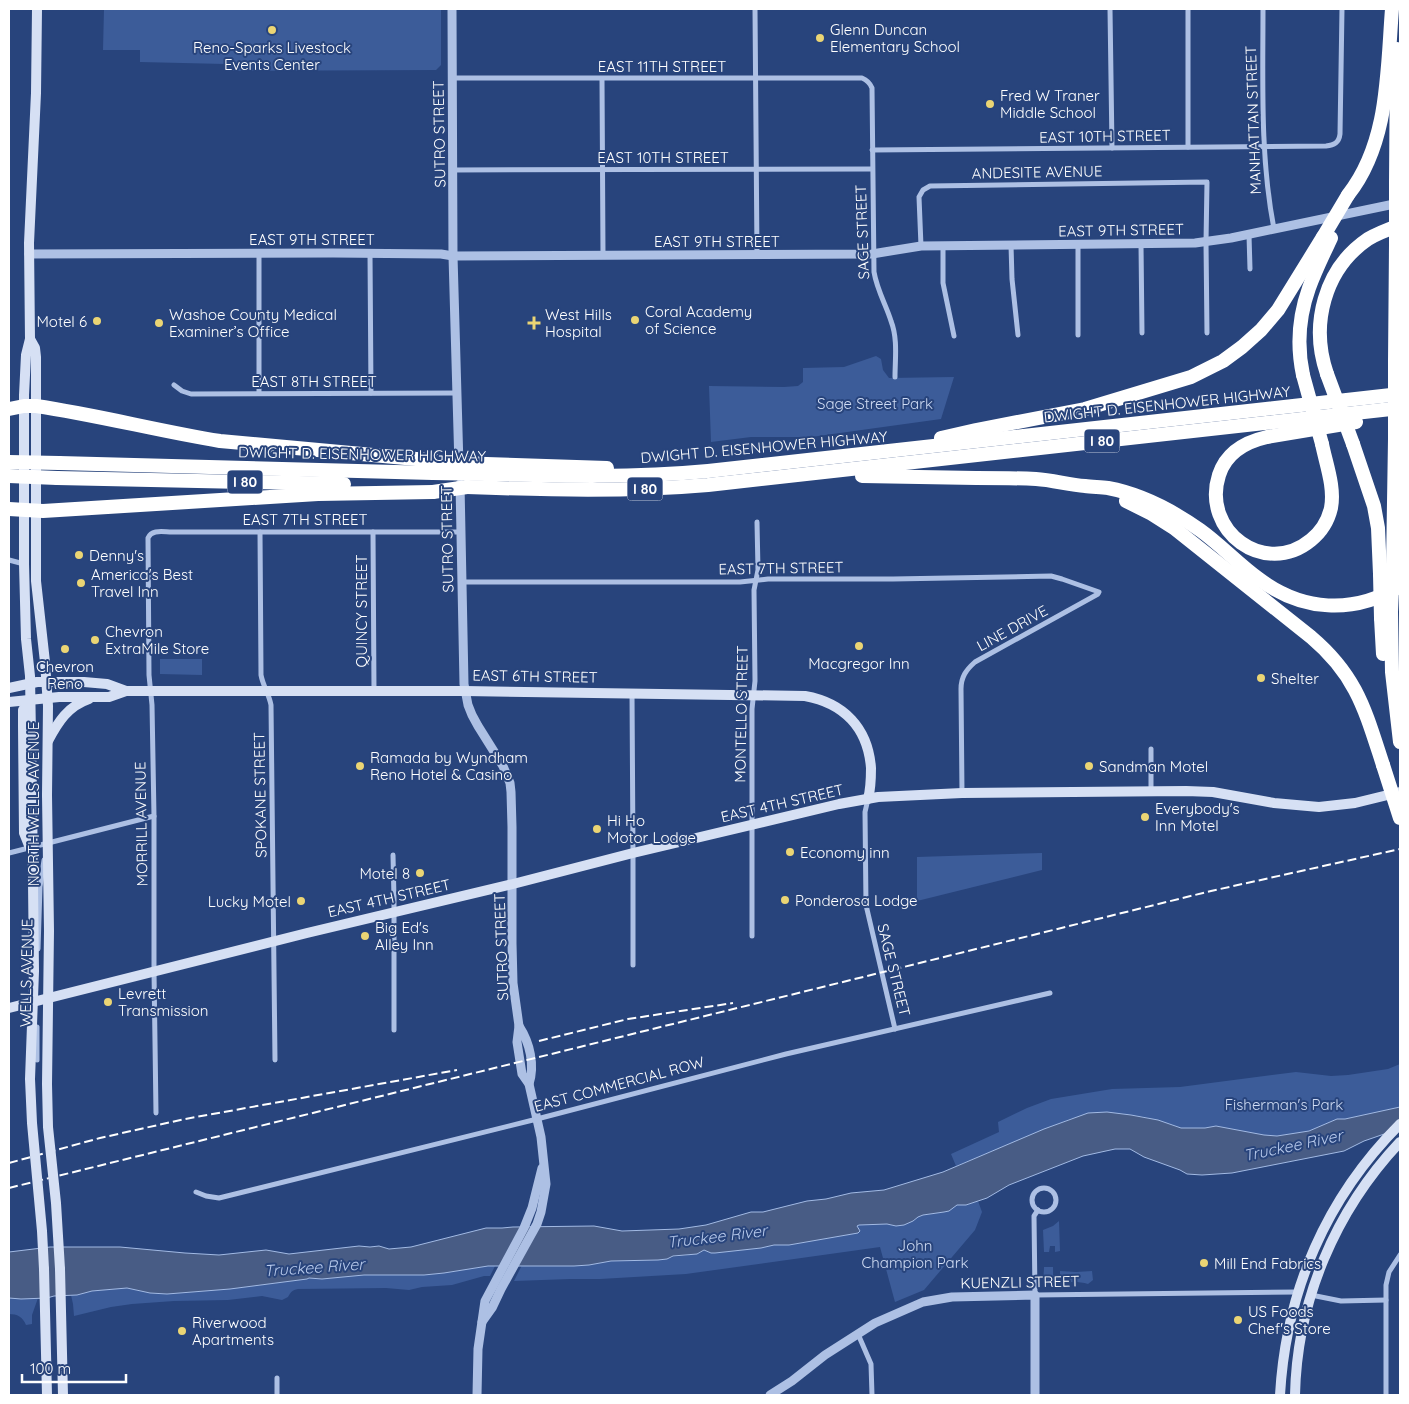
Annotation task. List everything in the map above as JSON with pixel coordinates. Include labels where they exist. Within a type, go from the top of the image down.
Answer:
[{"type":"highway","points":[[908,449],[958,434],[1085,408],[1180,381],[1212,367],[1242,347],[1278,310],[1327,236],[1369,161],[1380,124],[1384,100],[1392,9]]},
{"type":"highway","points":[[1397,9],[1393,566],[1383,654],[1400,742]]},
{"type":"highway","points":[[1386,615],[1380,574],[1378,528],[1374,506],[1326,374],[1321,356],[1319,328],[1323,302],[1338,270],[1354,250],[1374,236],[1400,224]]},
{"type":"highway","points":[[1327,236],[1308,289],[1302,317],[1299,349],[1303,375],[1322,444],[1331,486],[1332,502],[1328,518],[1315,537],[1297,549],[1277,554],[1258,552],[1242,544],[1227,530],[1218,512],[1215,492],[1224,463],[1236,449],[1254,440],[1267,437],[1326,426],[1400,417]]},
{"type":"highway","points":[[1345,400],[1400,388]]},
{"type":"highway","name":"DWIGHT D. EISENHOWER HIGHWAY","points":[[9,476],[57,478],[434,478],[486,475],[591,476],[708,472],[1400,394]]},
{"type":"highway","points":[[9,410],[30,406],[110,418],[220,441],[331,452],[434,478]]},
{"type":"highway","name":"DWIGHT D. EISENHOWER HIGHWAY","points":[[9,462],[434,478],[467,487],[486,475],[610,490],[648,489],[708,486],[1400,408]]},
{"type":"highway","points":[[804,475],[1029,479],[1108,488],[1127,493],[1166,509],[1202,531],[1264,582],[1285,596],[1322,605],[1344,605],[1371,600],[1400,586]]},
{"type":"highway","points":[[9,509],[30,511],[318,494],[434,478]]},
{"type":"highway","points":[[1083,486],[1141,508],[1163,521],[1320,646],[1338,664],[1349,679],[1365,710],[1400,818]]},
{"type":"main road","name":"NORTH WELLS AVENUE","points":[[37,9],[36,93],[30,199],[30,339],[26,355],[30,406],[30,511],[47,698],[49,931],[47,1084],[48,1127],[56,1203],[60,1269],[63,1395]]},
{"type":"main road","name":"NORTH WELLS AVENUE","points":[[30,511],[24,564],[26,636],[31,683],[34,971],[30,1079],[42,1231],[47,1370]]},
{"type":"main road","name":"EAST 6TH STREET","points":[[9,688],[31,683],[98,682],[126,691]]},
{"type":"main road","name":"EAST 6TH STREET","points":[[9,702],[47,698],[109,697],[126,691],[465,690],[805,696],[834,706],[844,712],[859,730],[868,748],[870,760],[871,786],[868,799]]},
{"type":"main road","points":[[47,742],[55,727],[68,710],[82,701],[94,697]]},
{"type":"main road","points":[[30,848],[24,834],[23,710],[31,699]]},
{"type":"main road","points":[[9,708],[16,711],[23,726]]},
{"type":"main road","name":"EAST 4TH STREET","points":[[9,1008],[808,810],[868,799],[962,793],[1151,790],[1213,792],[1274,803],[1319,807],[1355,803],[1400,792]]},
{"type":"main road","points":[[1280,1395],[1289,1324],[1297,1292],[1318,1238],[1336,1206],[1371,1155],[1400,1124]]},
{"type":"main road","points":[[1295,1395],[1297,1352],[1302,1326],[1318,1271],[1346,1213],[1367,1182],[1400,1142]]},
{"type":"main road","points":[[1311,1254],[1313,1263],[1307,1281],[1307,1288],[1311,1295]]},
{"type":"main road","points":[[1297,1292],[1301,1307],[1299,1320],[1302,1326]]},
{"type":"main road","points":[[42,1395],[47,1370]]},
{"type":"main road","points":[[47,1370],[48,1395]]},
{"type":"street","name":"SUTRO STREET","points":[[452,9],[453,256],[462,532],[463,673],[468,705],[478,726],[498,756],[510,783],[512,805],[513,983],[519,1026],[527,1039],[532,1066],[529,1084],[541,1137],[546,1184],[537,1224],[492,1308],[482,1322],[478,1349],[477,1395]]},
{"type":"street","points":[[756,9],[757,255]]},
{"type":"street","points":[[1110,9],[1112,148]]},
{"type":"street","points":[[1188,9],[1188,147]]},
{"type":"street","name":"MANHATTAN STREET","points":[[1263,9],[1264,147],[1268,200],[1274,229]]},
{"type":"street","name":"EAST 10TH STREET","points":[[872,150],[1334,145],[1340,137],[1342,9]]},
{"type":"street","name":"EAST 11TH STREET","points":[[452,78],[862,78],[869,83]]},
{"type":"street","points":[[602,79],[603,255]]},
{"type":"street","name":"SAGE STREET","points":[[869,83],[872,88],[872,254],[876,286],[894,330],[895,377]]},
{"type":"street","name":"EAST 10TH STREET","points":[[453,170],[872,169]]},
{"type":"street","name":"ANDESITE AVENUE","points":[[921,246],[919,198],[923,190],[930,186],[1207,182],[1206,242]]},
{"type":"street","name":"EAST 9TH STREET","points":[[29,254],[370,253],[441,254],[453,256],[872,254],[921,246],[1206,242],[1249,235],[1400,203]]},
{"type":"street","points":[[1249,235],[1250,269]]},
{"type":"street","points":[[1206,242],[1207,333]]},
{"type":"street","points":[[1141,244],[1142,333]]},
{"type":"street","points":[[1012,245],[1012,279],[1018,335]]},
{"type":"street","points":[[1078,245],[1078,335]]},
{"type":"street","points":[[943,246],[943,283],[954,336]]},
{"type":"street","points":[[259,253],[259,393]]},
{"type":"street","points":[[370,253],[371,393]]},
{"type":"street","name":"EAST 8TH STREET","points":[[174,385],[182,391],[191,394],[457,393]]},
{"type":"street","name":"MONTELLO STREET","points":[[752,936],[752,709],[755,681],[754,590],[758,570],[757,522]]},
{"type":"street","name":"EAST 7TH STREET","points":[[150,534],[152,532],[462,532]]},
{"type":"street","name":"SPOKANE STREET","points":[[260,532],[261,675],[262,684],[271,705],[276,1060]]},
{"type":"street","name":"QUINCY STREET","points":[[373,532],[374,691]]},
{"type":"street","name":"MORRILL AVENUE","points":[[150,534],[148,541],[154,816],[156,1113]]},
{"type":"street","points":[[9,560],[24,564]]},
{"type":"street","name":"EAST 7TH STREET","points":[[462,582],[740,582],[756,580],[1050,576],[1062,578],[1099,592]]},
{"type":"street","name":"LINE DRIVE","points":[[962,793],[961,689],[964,675],[975,662],[1099,592]]},
{"type":"street","points":[[632,692],[633,964]]},
{"type":"street","points":[[1151,749],[1151,790]]},
{"type":"street","name":"SAGE STREET","points":[[868,799],[865,812],[866,905],[895,1028]]},
{"type":"street","points":[[9,853],[154,816]]},
{"type":"street","name":"WELLS AVENUE","points":[[37,1060],[40,886],[44,844]]},
{"type":"street","name":"WELLS AVENUE","points":[[30,848],[39,868],[40,886]]},
{"type":"street","points":[[393,855],[394,1030]]},
{"type":"street","name":"EAST COMMERCIAL ROW","points":[[196,1192],[219,1198],[537,1119],[786,1054],[1050,993]]},
{"type":"street","points":[[1039,1188],[1049,1188],[1056,1196],[1054,1207],[1043,1212],[1038,1210],[1032,1202],[1035,1191],[1039,1188]]},
{"type":"street","points":[[1035,1395],[1034,1216],[1038,1210]]},
{"type":"street","points":[[1386,1395],[1387,1278],[1400,1255]]},
{"type":"street","name":"KUENZLI STREET","points":[[770,1395],[792,1381],[825,1355],[875,1323],[898,1312],[934,1299],[1035,1295],[1297,1292]]},
{"type":"street","points":[[1311,1295],[1341,1301],[1386,1300]]},
{"type":"street","points":[[858,1334],[871,1364],[872,1395]]},
{"type":"street","points":[[277,1378],[277,1395]]},
{"type":"green space","name":"Reno-Sparks Livestock Events Center","points":[[104,9],[441,9],[441,65],[436,70],[226,71],[225,64],[140,62],[140,50],[103,50]]},
{"type":"green space","name":"Sage Street Park","points":[[876,356],[881,359],[883,370],[889,378],[954,377],[941,419],[811,437],[751,437],[711,442],[709,386],[798,386],[803,382],[803,368],[844,367]]},
{"type":"green space","points":[[160,659],[202,659],[202,675],[160,674]]},
{"type":"green space","points":[[1042,853],[1042,870],[917,901],[917,857]]},
{"type":"green space","name":"Fisherman's Park","points":[[1400,1064],[1400,1107],[1337,1119],[1309,1131],[1277,1136],[1216,1126],[1181,1128],[1145,1117],[1118,1113],[1099,1113],[1070,1119],[956,1166],[951,1154],[999,1132],[998,1122],[1051,1099],[1112,1089],[1180,1087],[1296,1072],[1331,1076],[1348,1075],[1388,1069]]},
{"type":"green space","name":"John Champion Park","points":[[978,1201],[982,1212],[975,1230],[924,1290],[895,1302],[880,1247],[686,1274],[514,1281],[522,1265],[589,1265],[611,1261],[658,1260],[697,1254],[705,1250],[715,1253],[774,1245],[789,1245],[847,1235],[856,1225],[887,1224],[896,1226],[913,1221],[923,1215],[944,1212],[957,1205],[966,1205]]},
{"type":"green space","points":[[1059,1221],[1060,1251],[1055,1252],[1055,1246],[1050,1246],[1049,1252],[1044,1252],[1043,1230]]},
{"type":"green space","points":[[495,1266],[490,1276],[452,1285],[409,1290],[386,1288],[298,1289],[282,1300],[262,1296],[228,1300],[132,1304],[74,1316],[71,1295],[127,1288],[150,1293],[167,1294],[230,1289],[309,1278],[322,1279],[364,1275],[424,1275]]},
{"type":"green space","points":[[1044,1267],[1053,1267],[1053,1275],[1060,1275],[1060,1271],[1092,1271],[1093,1280],[1088,1284],[1073,1282],[1048,1284],[1044,1279]]},
{"type":"green space","points":[[9,1298],[38,1298],[32,1315],[32,1324],[26,1325],[19,1316],[9,1314]]},
{"type":"water","name":"Truckee River","points":[[1400,1107],[1400,1129],[1364,1141],[1344,1151],[1232,1173],[1202,1175],[1187,1174],[1144,1157],[1130,1149],[1115,1149],[1083,1156],[1009,1185],[987,1198],[966,1205],[957,1205],[949,1211],[923,1215],[904,1225],[859,1225],[857,1226],[860,1231],[858,1233],[789,1245],[774,1245],[715,1253],[704,1250],[697,1254],[673,1256],[667,1259],[611,1261],[589,1265],[488,1266],[424,1275],[364,1275],[322,1279],[309,1278],[230,1289],[167,1294],[150,1293],[127,1288],[47,1298],[9,1298],[9,1252],[50,1247],[120,1247],[219,1255],[266,1250],[289,1254],[359,1246],[379,1246],[389,1249],[411,1247],[486,1228],[594,1226],[622,1231],[679,1229],[706,1225],[751,1212],[763,1212],[807,1201],[851,1193],[884,1190],[943,1172],[1044,1129],[1088,1113],[1107,1112],[1131,1115],[1158,1120],[1181,1128],[1216,1126],[1277,1136],[1309,1131],[1337,1119]]},
{"type":"railway","points":[[9,1188],[1211,891],[1400,849]]},
{"type":"railway","points":[[539,1041],[628,1019],[733,1003]]},
{"type":"railway","points":[[9,1163],[100,1138],[185,1119],[457,1070]]},
{"type":"place","name":"Reno-Sparks Livestock Events Center","points":[[272,30]]},
{"type":"place","name":"Glenn Duncan Elementary School","points":[[820,38]]},
{"type":"place","name":"Fred W Traner Middle School","points":[[990,104]]},
{"type":"place","name":"Coral Academy of Science","points":[[635,320]]},
{"type":"place","name":"Motel 6","points":[[97,321]]},
{"type":"place","name":"Washoe County Medical Examiner’s Office","points":[[159,323]]},
{"type":"place","name":"West Hills Hospital","points":[[534,323]]},
{"type":"place","name":"Denny's","points":[[79,555]]},
{"type":"place","name":"America's Best Travel Inn","points":[[81,583]]},
{"type":"place","name":"Chevron ExtraMile Store","points":[[95,640]]},
{"type":"place","name":"Macgregor Inn","points":[[859,646]]},
{"type":"place","name":"Chevron Reno","points":[[65,649]]},
{"type":"place","name":"Shelter","points":[[1261,678]]},
{"type":"place","name":"Ramada by Wyndham Reno Hotel & Casino","points":[[360,766]]},
{"type":"place","name":"Sandman Motel","points":[[1089,766]]},
{"type":"place","name":"Everybody's Inn Motel","points":[[1145,817]]},
{"type":"place","name":"Hi Ho Motor Lodge","points":[[597,829]]},
{"type":"place","name":"Economy inn","points":[[790,852]]},
{"type":"place","name":"Motel 8","points":[[420,873]]},
{"type":"place","name":"Ponderosa Lodge","points":[[785,900]]},
{"type":"place","name":"Lucky Motel","points":[[301,901]]},
{"type":"place","name":"Big Ed's Alley Inn","points":[[365,936]]},
{"type":"place","name":"Levrett Transmission","points":[[108,1002]]},
{"type":"place","name":"Mill End Fabrics","points":[[1204,1263]]},
{"type":"place","name":"US Foods Chef's Store","points":[[1238,1320]]},
{"type":"place","name":"Riverwood Apartments","points":[[182,1331]]}]
